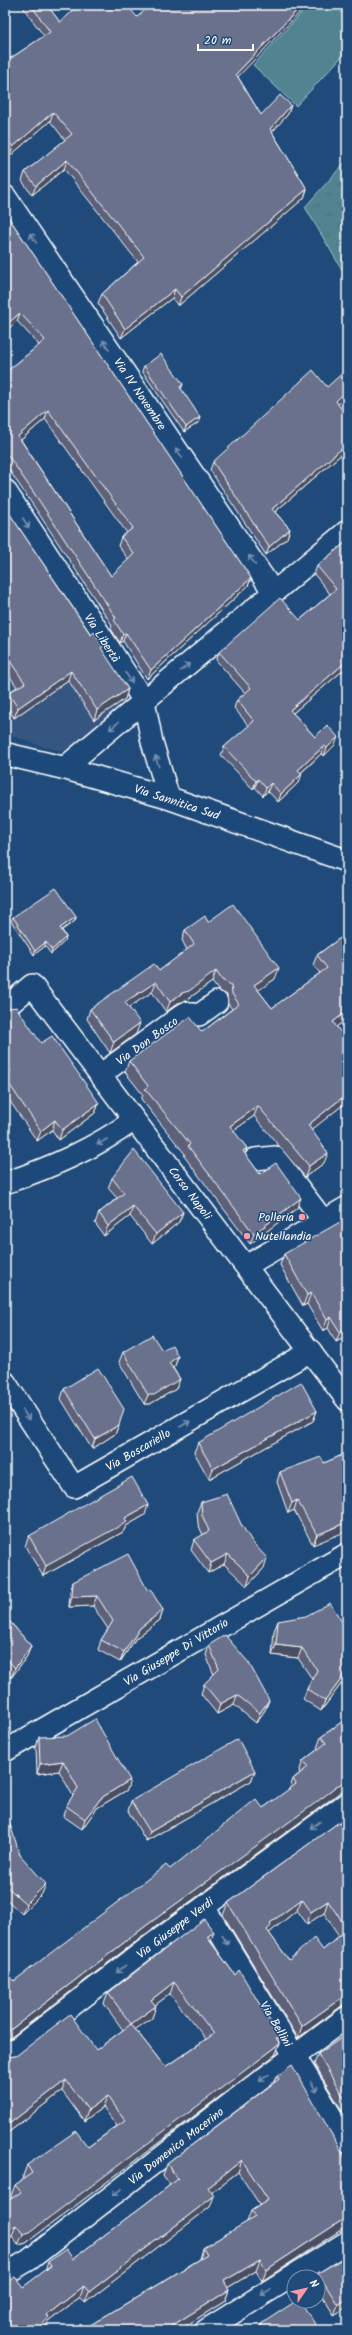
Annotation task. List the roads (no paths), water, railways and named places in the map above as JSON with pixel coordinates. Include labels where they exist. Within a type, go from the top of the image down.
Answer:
[{"type":"main road","name":"Via Sannitica Sud","points":[[5,754],[64,768],[169,798],[347,861]]},
{"type":"street","name":"Via IV Novembre","points":[[5,196],[274,593]]},
{"type":"street","name":"Via Libertà","points":[[5,490],[144,701],[152,742],[169,798]]},
{"type":"street","points":[[64,768],[347,531]]},
{"type":"street","name":"Corso Napoli","points":[[5,1008],[32,986],[347,1400]]},
{"type":"street","name":"Via Don Bosco","points":[[100,1075],[185,1013],[198,1015],[217,1002]]},
{"type":"street","points":[[5,1183],[80,1155],[112,1136],[134,1120]]},
{"type":"street","points":[[255,1159],[275,1157],[323,1220]]},
{"type":"street","points":[[246,1266],[347,1207]]},
{"type":"street","name":"Via Boscariello","points":[[5,1382],[74,1487],[311,1351]]},
{"type":"street","name":"Via Giuseppe Di Vittorio","points":[[5,1751],[347,1554]]},
{"type":"street","name":"Via Giuseppe Verdi","points":[[5,2057],[204,1907],[345,1808]]},
{"type":"street","name":"Via Bellini","points":[[204,1907],[347,2142]]},
{"type":"street","name":"Via Domenico Mocerino","points":[[5,2274],[29,2260],[295,2055],[347,2017]]},
{"type":"street","points":[[206,2330],[347,2242]]},
{"type":"place","name":"Polleria","points":[[302,1217]]},
{"type":"place","name":"Nutellandia","points":[[247,1236]]}]
